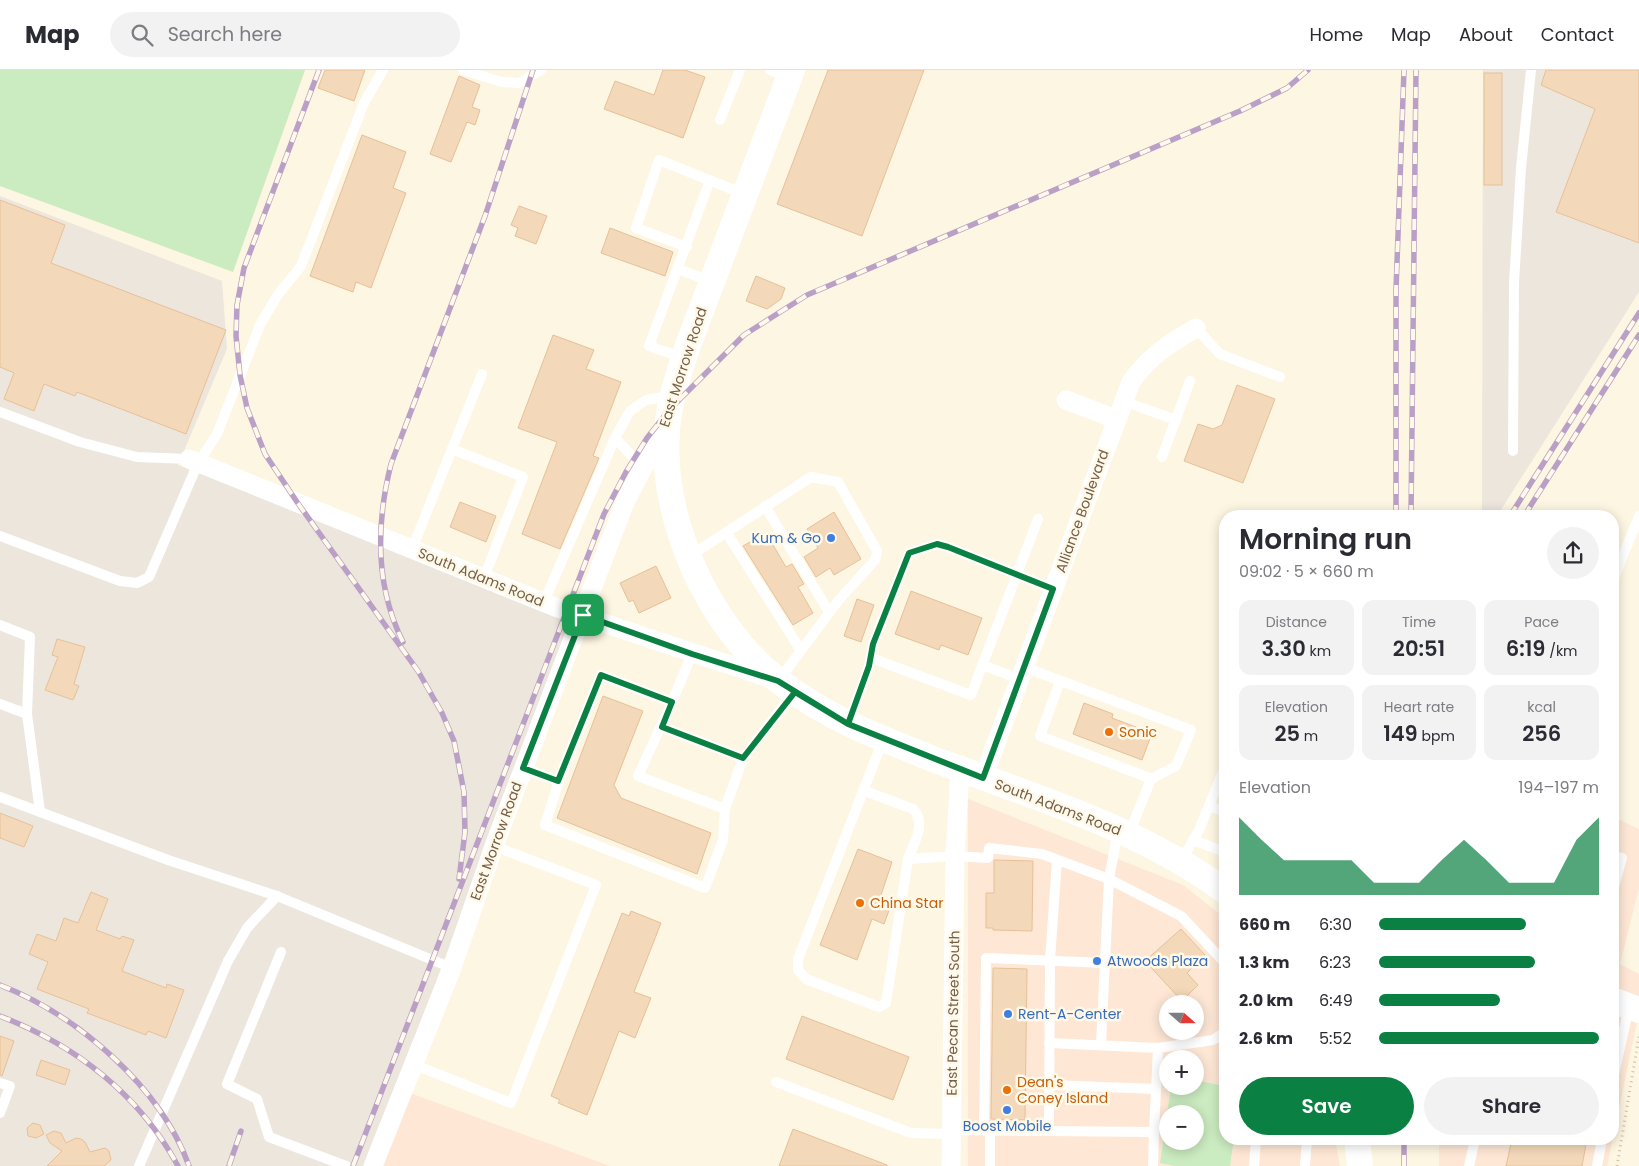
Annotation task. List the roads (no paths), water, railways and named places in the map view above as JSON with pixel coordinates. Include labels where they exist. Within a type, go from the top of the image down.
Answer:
[{"type":"main road","name":"East Morrow Road","points":[[670,407],[684,358],[745,194],[784,72]]},
{"type":"main road","name":"South Adams Road","points":[[670,407],[666,460],[672,505],[679,534],[703,588],[718,613],[736,637],[786,686],[848,724],[883,740],[1123,832],[1187,851],[1219,885]]},
{"type":"main road","points":[[1358,1145],[1360,1166]]},
{"type":"street","name":"Alliance Boulevard","points":[[971,774],[1022,673],[1131,382],[1143,364],[1161,348],[1196,328]]},
{"type":"street","points":[[1066,400],[1116,419]]},
{"type":"street","name":"East Morrow Road","points":[[373,1166],[394,1110],[415,1065],[452,968],[494,846],[625,502],[670,407]]},
{"type":"street","name":"South Adams Road","points":[[193,461],[544,602],[786,686]]},
{"type":"street","name":"East Pecan Street South","points":[[951,1166],[955,856],[971,774]]},
{"type":"lane","points":[[0,536],[120,580],[137,584],[149,577],[193,461],[218,434],[260,325],[277,296],[301,266],[364,104],[383,70]]},
{"type":"lane","points":[[463,70],[502,82],[519,83],[541,70]]},
{"type":"lane","points":[[720,120],[740,70]]},
{"type":"lane","points":[[1513,451],[1514,283],[1521,168],[1531,70]]},
{"type":"lane","points":[[687,247],[636,228],[659,160],[745,194]]},
{"type":"lane","points":[[684,358],[649,346],[687,247],[710,180]]},
{"type":"lane","points":[[678,269],[712,282]]},
{"type":"lane","points":[[1196,328],[1220,354],[1280,377]]},
{"type":"lane","points":[[412,549],[482,374]]},
{"type":"lane","points":[[1162,457],[1190,381]]},
{"type":"lane","points":[[544,602],[615,438],[630,411],[646,400],[670,407]]},
{"type":"lane","points":[[1123,401],[1176,420]]},
{"type":"lane","points":[[0,412],[80,442],[137,457],[193,461]]},
{"type":"lane","points":[[615,438],[634,458],[645,463]]},
{"type":"lane","points":[[452,449],[523,478],[484,578]]},
{"type":"lane","points":[[672,702],[601,675],[558,781],[545,825],[705,888],[722,840],[725,809],[743,758],[786,686],[800,649],[829,612],[875,560],[877,551],[838,482],[811,476],[689,556]]},
{"type":"lane","points":[[765,506],[829,612]]},
{"type":"lane","points":[[1619,566],[1639,516]]},
{"type":"lane","points":[[871,658],[971,695],[1038,519]]},
{"type":"lane","points":[[726,532],[800,649]]},
{"type":"lane","points":[[848,724],[871,658],[873,644],[909,553],[937,544],[1053,589]]},
{"type":"lane","points":[[0,625],[30,637],[27,714],[40,812]]},
{"type":"lane","points":[[692,654],[662,727],[638,776],[725,809]]},
{"type":"lane","points":[[982,665],[1060,681],[1190,730],[1176,766],[1152,779],[1123,832],[1109,879],[1102,1044]]},
{"type":"lane","points":[[1060,681],[1040,736],[1152,779]]},
{"type":"lane","points":[[0,704],[27,714]]},
{"type":"lane","points":[[662,727],[743,758]]},
{"type":"lane","points":[[865,791],[913,809],[919,815],[921,822],[908,859],[886,1003],[879,1007],[806,979],[798,970],[798,959],[865,791],[883,740]]},
{"type":"lane","points":[[523,768],[558,781]]},
{"type":"lane","points":[[1219,781],[1187,851],[1219,852]]},
{"type":"lane","points":[[0,797],[168,860],[277,896],[452,968]]},
{"type":"lane","points":[[1209,806],[1219,810]]},
{"type":"lane","points":[[415,1065],[511,1103],[596,885],[494,846]]},
{"type":"lane","points":[[908,859],[955,856],[988,858],[989,848],[1042,854],[1109,879],[1181,916],[1219,957]]},
{"type":"lane","points":[[1619,857],[1622,858],[1619,869]]},
{"type":"lane","points":[[1048,1131],[1050,960],[1057,860]]},
{"type":"lane","points":[[139,1166],[228,961],[246,928],[277,896]]},
{"type":"lane","points":[[281,952],[227,1084],[258,1099],[269,1137],[346,1166]]},
{"type":"lane","points":[[990,1166],[987,1130],[986,958],[1105,963]]},
{"type":"lane","points":[[1619,1042],[1627,1006]]},
{"type":"lane","points":[[1049,1043],[1158,1048],[1213,1040],[1219,1036]]},
{"type":"lane","points":[[1153,1166],[1158,1048]]},
{"type":"lane","points":[[776,1082],[911,1133],[987,1130],[1154,1132]]},
{"type":"lane","points":[[0,1083],[10,1086],[0,1113]]},
{"type":"lane","points":[[1050,1085],[1156,1089]]},
{"type":"lane","points":[[1254,1166],[1256,1145]]},
{"type":"lane","points":[[1305,1166],[1306,1145]]},
{"type":"lane","points":[[1469,1166],[1474,1145]]},
{"type":"lane","points":[[1597,1166],[1601,1145]]},
{"type":"railway","points":[[319,70],[244,268],[237,305],[236,336],[240,375],[247,408],[265,454],[297,502],[418,671],[442,713],[454,741],[464,792],[465,832],[459,879]]},
{"type":"railway","points":[[403,642],[387,599],[381,554],[383,509],[391,464],[485,216],[533,70]]},
{"type":"railway","points":[[353,1166],[604,514],[626,472],[647,438],[670,409],[744,335],[807,295],[1240,111],[1287,88],[1308,70]]},
{"type":"railway","points":[[1396,510],[1396,290],[1404,70]]},
{"type":"railway","points":[[1411,510],[1416,70]]},
{"type":"railway","points":[[1514,510],[1639,313]]},
{"type":"railway","points":[[1528,510],[1639,335]]},
{"type":"railway","points":[[0,985],[29,998],[58,1015],[113,1057],[137,1082],[158,1109],[176,1137],[189,1166]]},
{"type":"railway","points":[[0,1016],[54,1042],[79,1057],[102,1075],[144,1116],[178,1166]]},
{"type":"railway","points":[[229,1166],[241,1131]]},
{"type":"railway","points":[[1404,1145],[1404,1166]]},
{"type":"place","name":"Kum & Go","points":[[831,538]]},
{"type":"place","name":"Sonic","points":[[1109,732]]},
{"type":"place","name":"China Star","points":[[860,903]]},
{"type":"place","name":"Atwoods Plaza","points":[[1097,961]]},
{"type":"place","name":"Rent-A-Center","points":[[1008,1014]]},
{"type":"place","name":"Dean's Coney Island","points":[[1007,1090]]},
{"type":"place","name":"Boost Mobile","points":[[1007,1110]]}]
